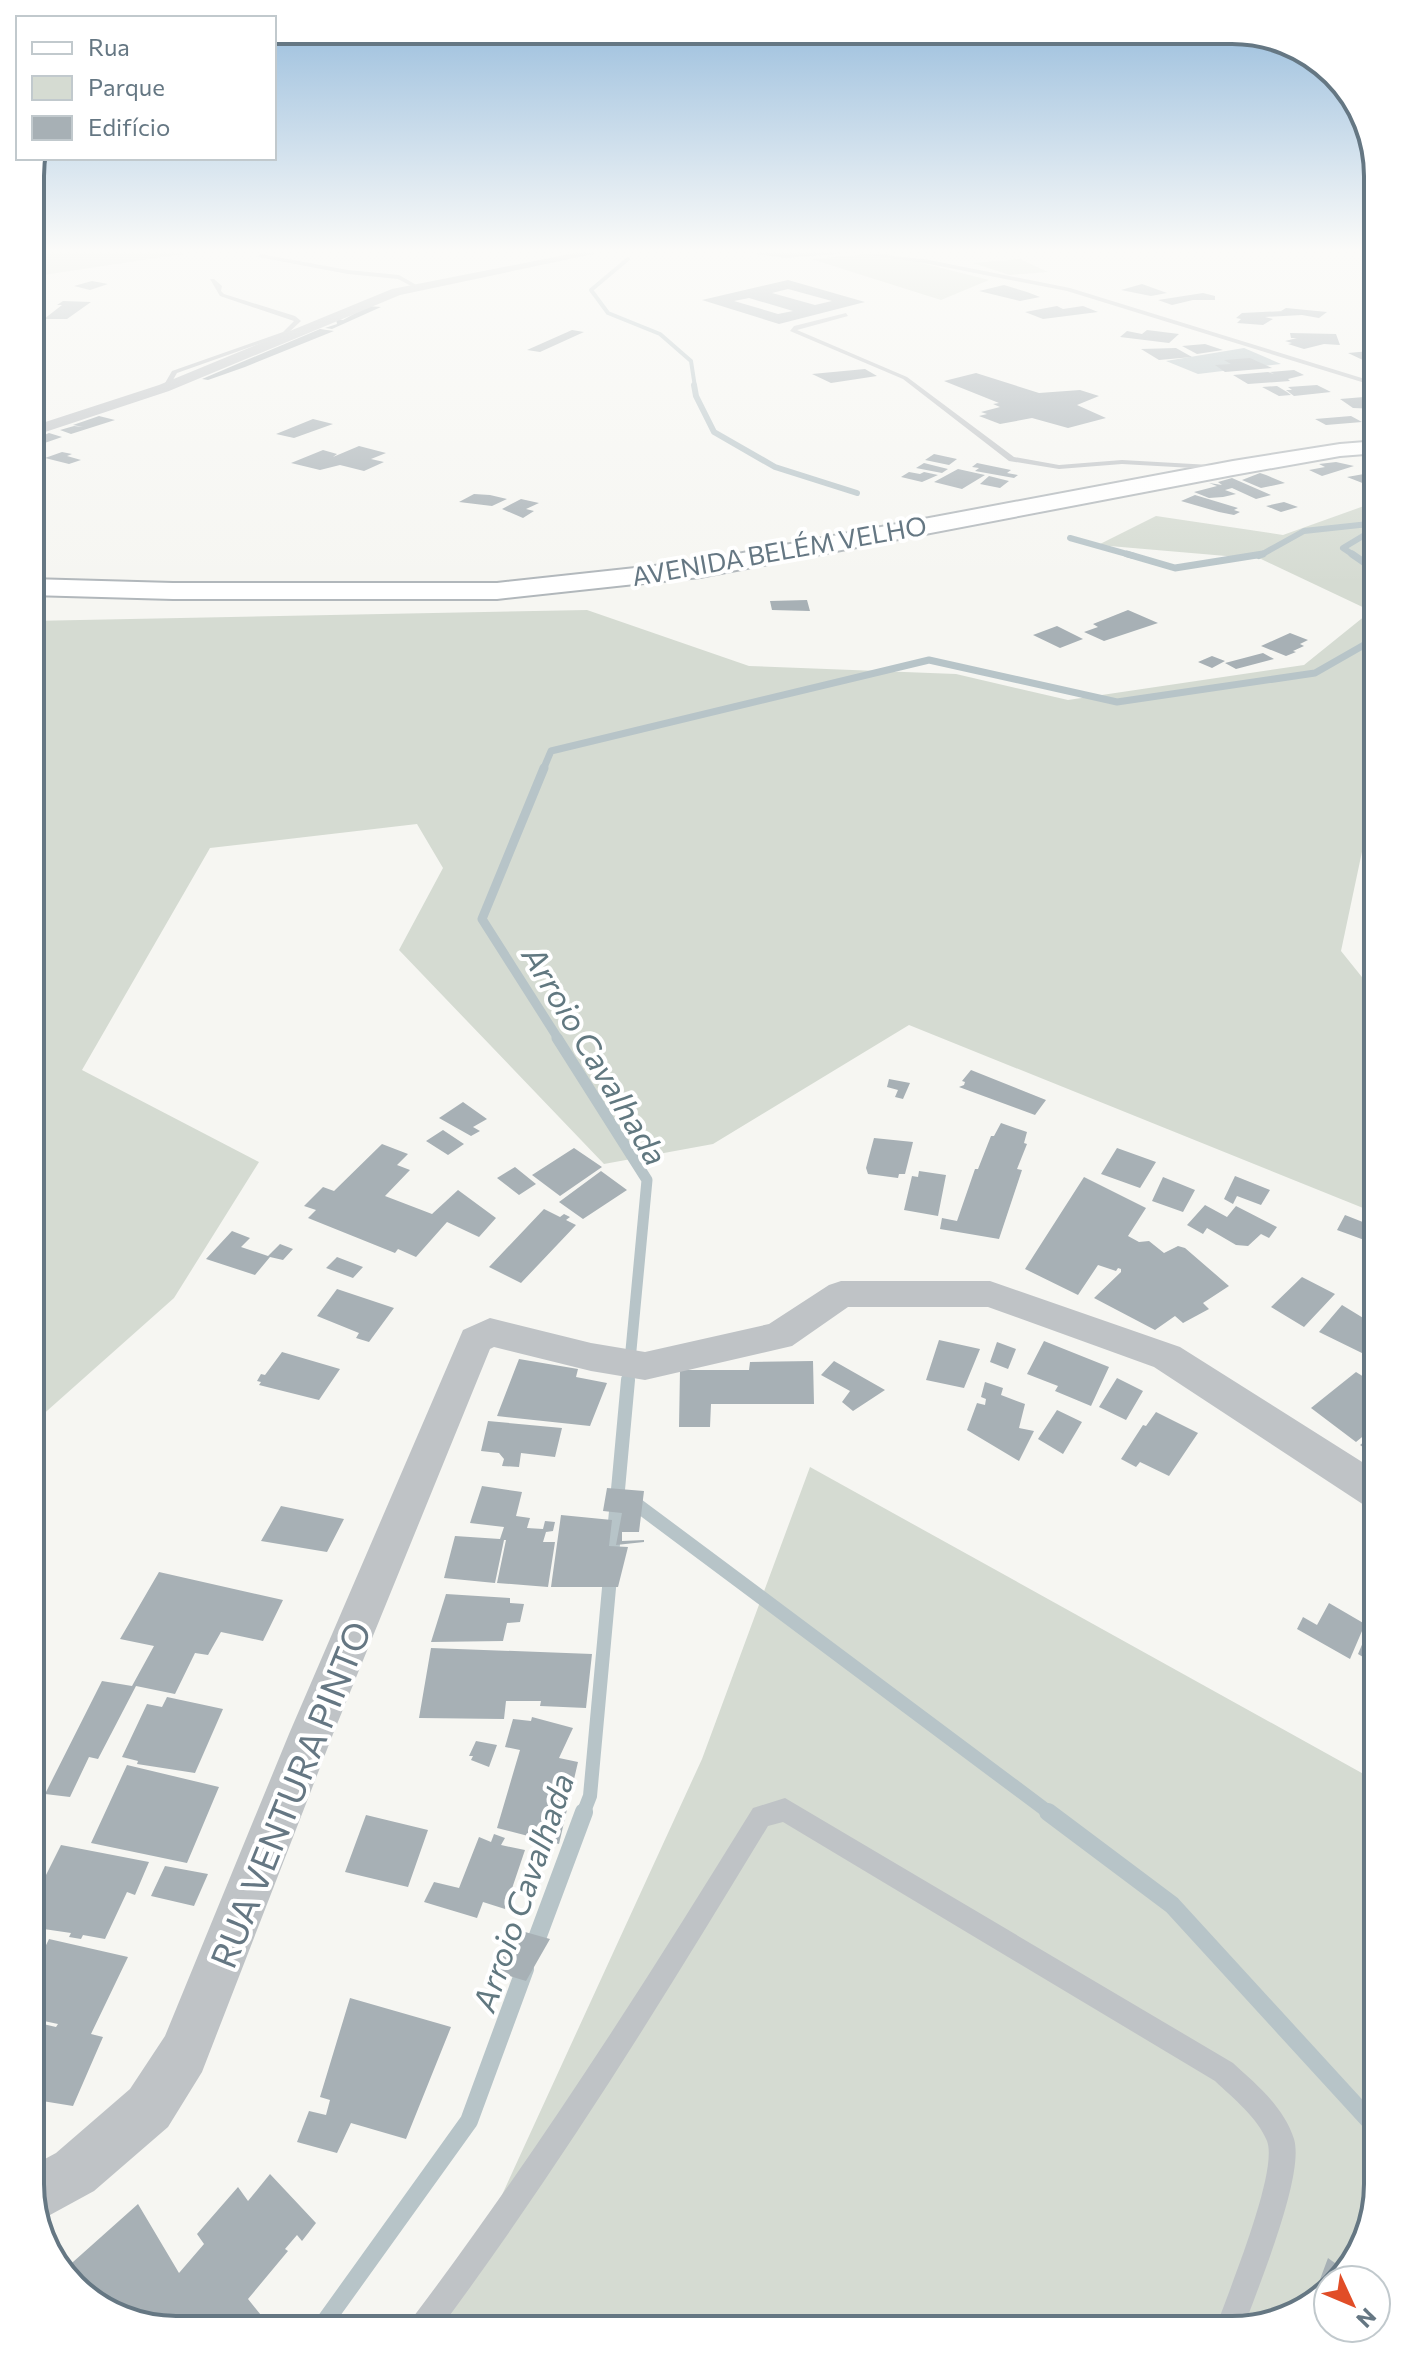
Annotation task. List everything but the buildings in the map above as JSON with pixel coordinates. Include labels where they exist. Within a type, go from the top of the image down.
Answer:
[{"type":"main road","name":"AVENIDA BELÉM VELHO","points":[[44,587],[173,591],[497,591],[700,569],[1233,468],[1364,448]]},
{"type":"street","points":[[44,427],[164,388],[224,363]]},
{"type":"street","name":"RUA VENTURA PINTO","points":[[45,2189],[75,2172],[149,2108],[184,2054],[311,1734],[476,1340],[490,1332],[591,1357],[645,1366],[779,1336],[841,1294],[990,1294],[1167,1357],[1364,1484]]},
{"type":"lane","points":[[164,388],[174,372],[199,363]]},
{"type":"lane","points":[[870,363],[905,378],[1012,459],[1059,467],[1136,462],[1233,468]]},
{"type":"lane","points":[[1307,363],[1364,381]]},
{"type":"lane","points":[[432,2316],[487,2244],[557,2142],[761,1816],[785,1810],[1224,2072],[1262,2108],[1282,2142],[1277,2194],[1234,2316]]},
{"type":"green space","points":[[1364,506],[1364,608],[1261,559],[1098,545],[1156,516],[1283,535]]},
{"type":"green space","points":[[587,610],[749,666],[956,674],[1068,700],[1304,665],[1364,617],[1364,842],[1341,951],[1364,980],[1364,1208],[909,1025],[713,1144],[604,1164],[399,950],[443,868],[417,824],[210,848],[82,1070],[259,1162],[174,1298],[44,1414],[44,621]]},
{"type":"green space","points":[[810,1467],[1364,1774],[1363,2201],[1354,2235],[1337,2264],[1312,2264],[1312,2289],[1290,2302],[1258,2313],[1232,2316],[446,2316],[702,1759]]},
{"type":"shaded area","points":[[1171,363],[1281,364],[1198,374]]},
{"type":"waterway","points":[[691,363],[695,387]]},
{"type":"waterway","points":[[694,385],[696,396],[714,432],[775,467],[857,493]]},
{"type":"waterway","points":[[1262,554],[1304,531],[1364,525]]},
{"type":"waterway","name":"Arroio Cavalhada","points":[[1352,554],[1343,548],[1364,535]]},
{"type":"waterway","points":[[1070,538],[1130,555]]},
{"type":"waterway","points":[[1130,555],[1175,568],[1262,554]]},
{"type":"waterway","name":"Arroio Cavalhada","points":[[1352,554],[1364,562]]},
{"type":"waterway","points":[[1130,555],[1134,556]]},
{"type":"waterway","name":"Arroio Cavalhada","points":[[543,770],[551,751],[929,660],[1117,702],[1315,673],[1364,645]]},
{"type":"waterway","name":"Arroio Cavalhada","points":[[544,768],[482,919],[559,1040]]},
{"type":"waterway","name":"Arroio Cavalhada","points":[[557,1038],[647,1180],[628,1382]]},
{"type":"waterway","name":"Arroio Cavalhada","points":[[583,1814],[590,1796],[628,1380]]},
{"type":"waterway","points":[[632,1501],[1051,1814]]},
{"type":"waterway","name":"Arroio Cavalhada","points":[[533,1949],[584,1812]]},
{"type":"waterway","points":[[1048,1812],[1172,1905],[1364,2115]]},
{"type":"waterway","name":"Arroio Cavalhada","points":[[329,2316],[469,2121],[525,1969]]}]
